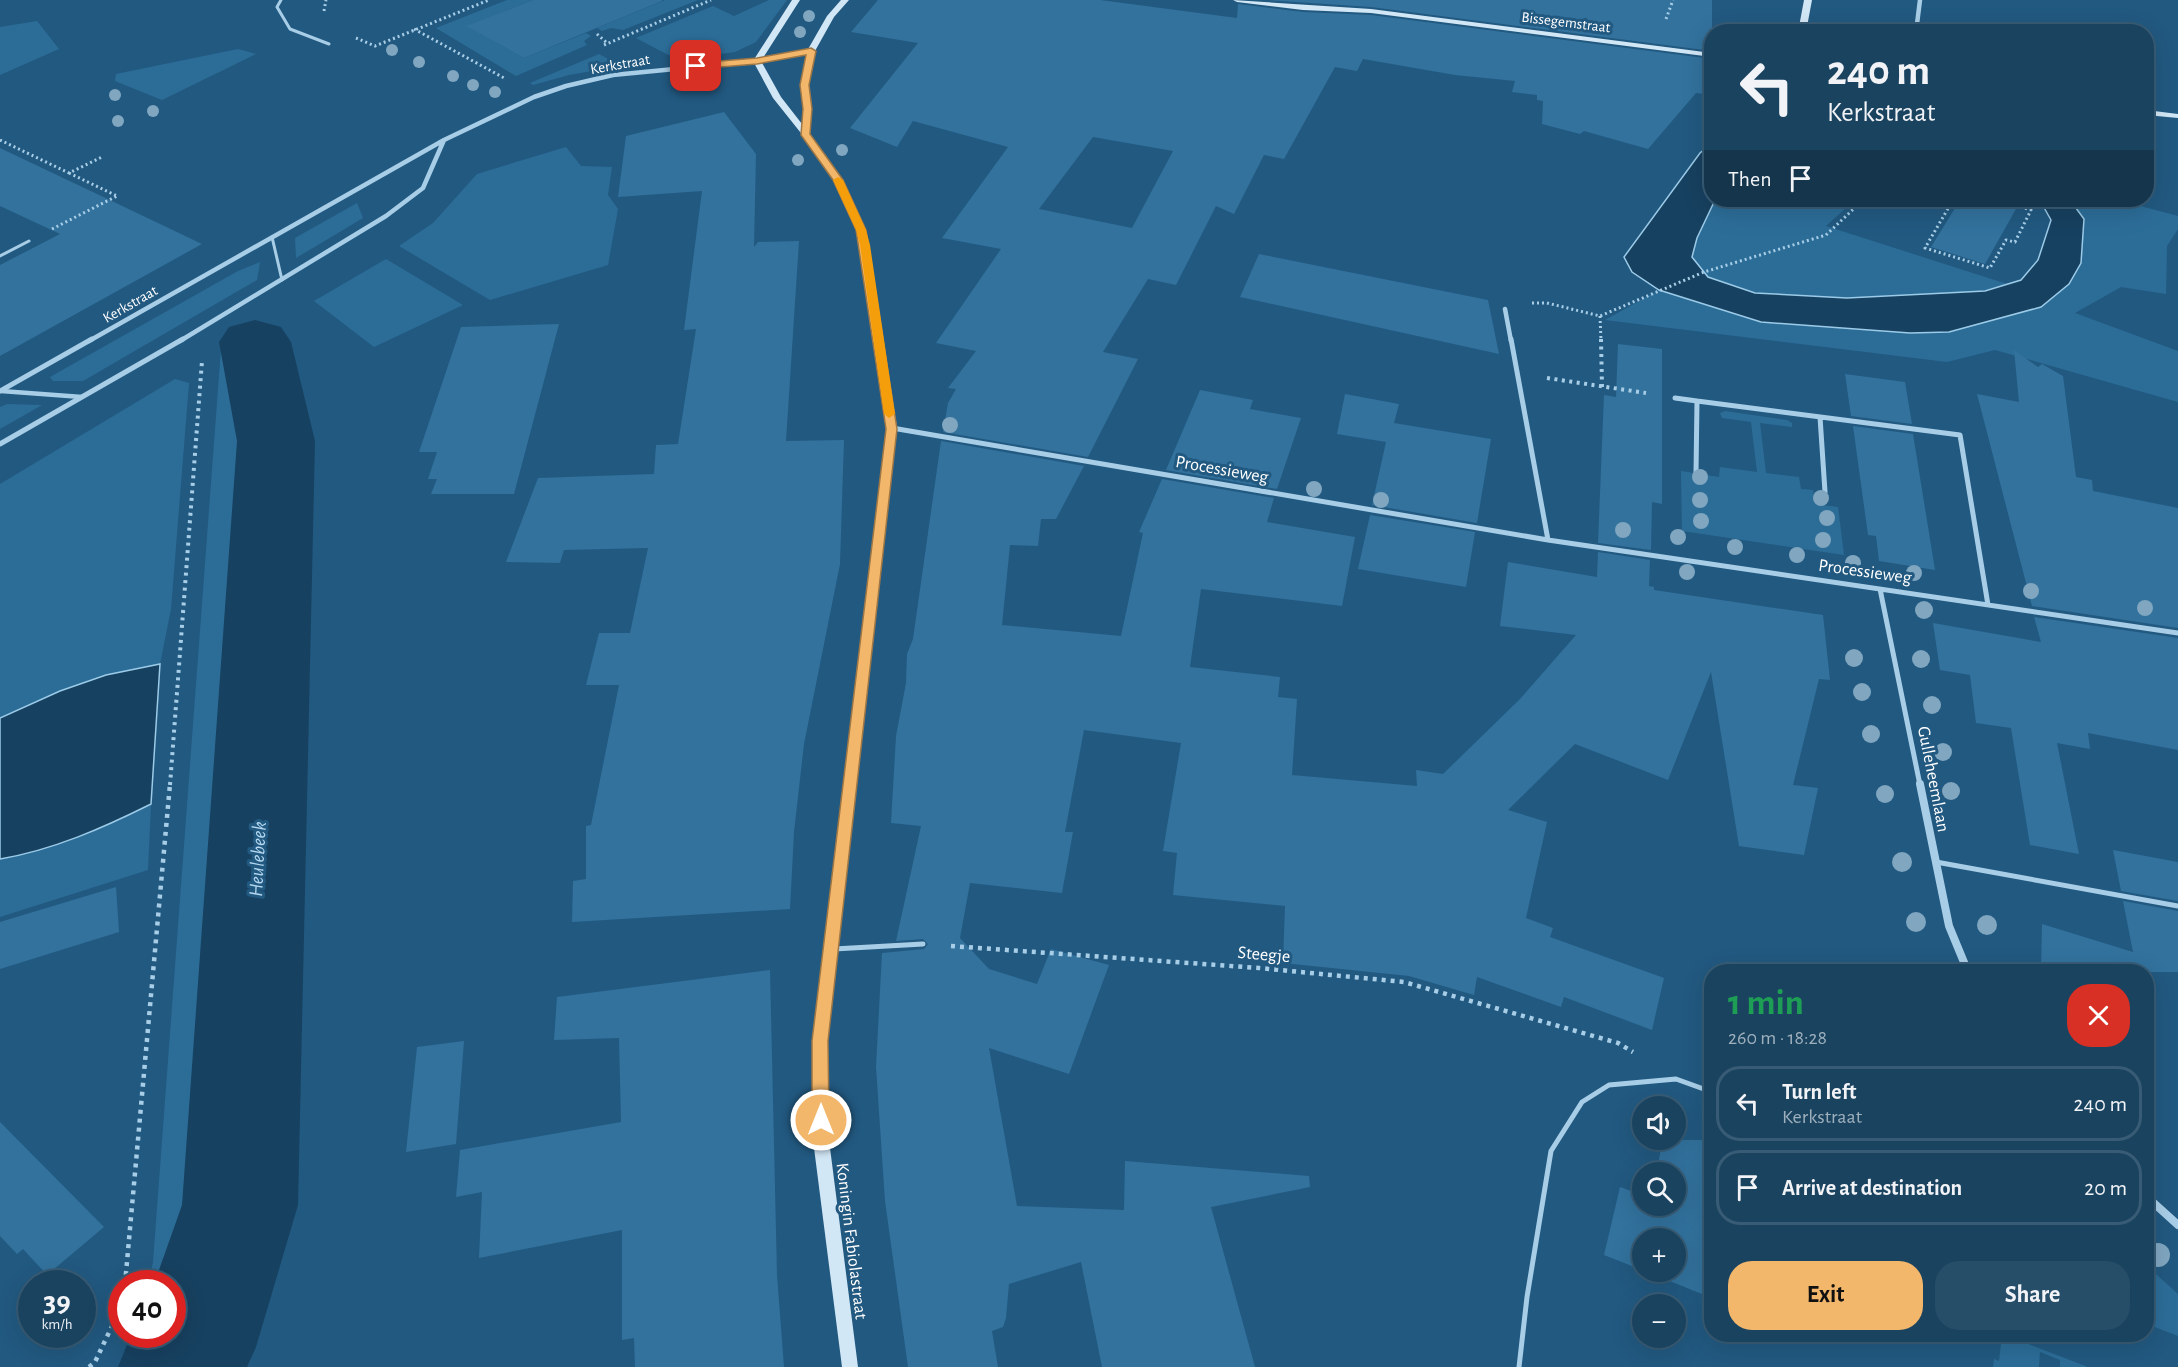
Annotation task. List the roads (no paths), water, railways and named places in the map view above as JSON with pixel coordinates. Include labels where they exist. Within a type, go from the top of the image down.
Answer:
[{"type":"street","points":[[757,61],[796,0]]},
{"type":"street","points":[[805,135],[808,109],[804,85],[811,51],[831,16],[844,0]]},
{"type":"street","name":"Bissegemstraat","points":[[1238,0],[1303,8],[1371,11],[1704,54]]},
{"type":"street","points":[[1303,8],[1309,0]]},
{"type":"street","points":[[1804,24],[1808,0]]},
{"type":"street","points":[[1917,24],[1920,0]]},
{"type":"street","name":"Kerkstraat","points":[[0,391],[501,110],[566,86],[656,69],[757,61],[811,51]]},
{"type":"street","name":"Koningin Fabiolastraat","points":[[757,61],[777,98],[838,180],[861,230],[891,429],[820,1041],[821,1140],[850,1367]]},
{"type":"street","points":[[2154,113],[2178,116]]},
{"type":"street","points":[[0,444],[204,327],[387,216],[423,188],[444,140]]},
{"type":"street","points":[[1505,309],[1548,540]]},
{"type":"street","points":[[1675,398],[1960,435],[1988,605]]},
{"type":"street","points":[[1696,473],[1697,400]]},
{"type":"street","points":[[1820,417],[1825,492]]},
{"type":"street","name":"Processieweg","points":[[891,429],[1548,540],[2178,633]]},
{"type":"street","name":"Gulleheemlaan","points":[[1880,589],[1949,926],[1965,964]]},
{"type":"street","points":[[2154,1203],[2178,1225]]},
{"type":"lane","points":[[281,0],[277,7],[290,29],[329,44]]},
{"type":"lane","points":[[272,237],[282,280]]},
{"type":"lane","points":[[0,256],[29,241]]},
{"type":"lane","name":"Kerkstraat","points":[[0,391],[83,397]]},
{"type":"lane","points":[[1936,862],[2178,906]]},
{"type":"lane","points":[[831,949],[924,944]]},
{"type":"lane","points":[[1519,1367],[1527,1297],[1551,1151],[1582,1102],[1609,1085],[1676,1079],[1704,1089]]},
{"type":"waterway","name":"Heulebeek","points":[[180,1367],[194,1347],[240,1205],[276,441],[255,342]]}]
